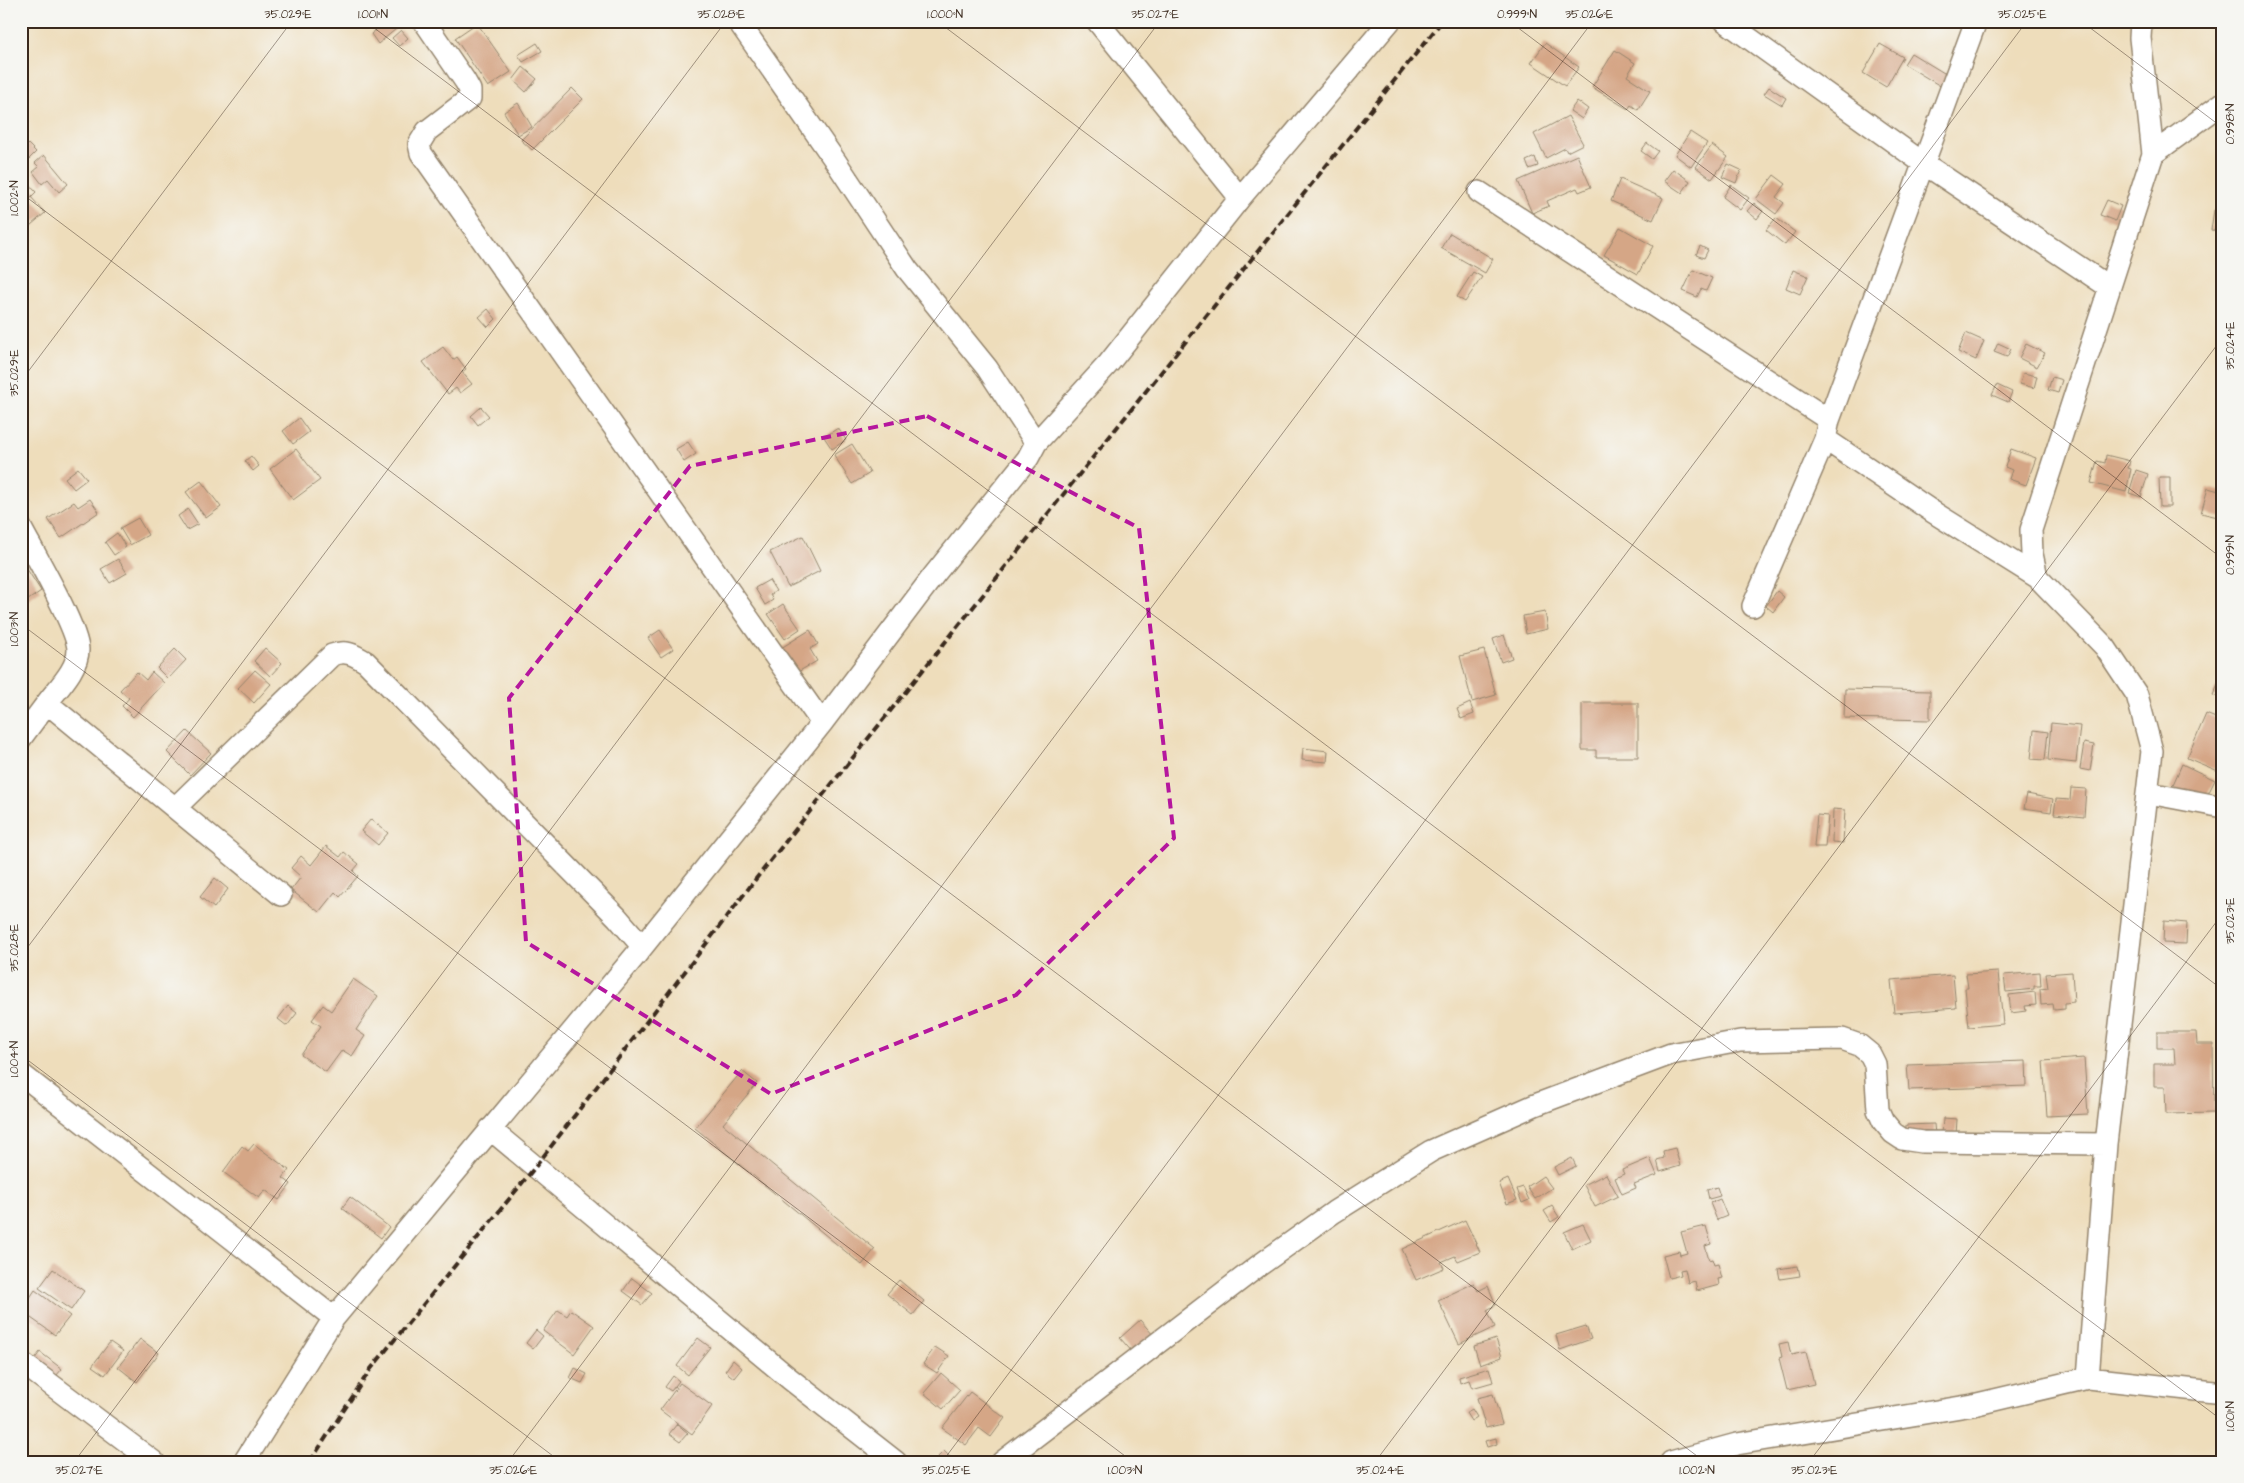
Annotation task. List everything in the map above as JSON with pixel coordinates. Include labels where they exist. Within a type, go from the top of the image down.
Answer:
[{"type":"street","points":[[424,21],[465,81],[470,90],[470,98],[427,131],[419,144],[421,154],[822,723]]},
{"type":"street","points":[[738,21],[836,162],[907,269],[986,368],[1036,443]]},
{"type":"street","points":[[1097,21],[1240,198]]},
{"type":"street","points":[[244,1462],[334,1318],[642,946],[822,723],[934,575],[1028,458],[1036,443],[1109,363],[1240,198],[1390,21]]},
{"type":"street","points":[[1725,21],[1923,163],[2109,287]]},
{"type":"street","points":[[1753,606],[1827,429],[1976,21]]},
{"type":"street","points":[[2036,578],[2031,530],[2153,154],[2140,38],[2141,21]]},
{"type":"street","points":[[2153,154],[2223,103]]},
{"type":"street","points":[[1479,192],[1827,429],[1933,512],[2036,578],[2105,648],[2136,695],[2152,751],[2149,793],[2106,1144],[2088,1378]]},
{"type":"street","points":[[21,528],[74,631],[78,650],[74,666],[21,738]]},
{"type":"street","points":[[175,808],[332,655],[340,652],[351,653],[366,662],[610,910],[642,946]]},
{"type":"street","points":[[47,703],[281,895]]},
{"type":"street","points":[[2149,793],[2223,807]]},
{"type":"street","points":[[1002,1462],[1257,1267],[1334,1212],[1431,1151],[1534,1105],[1671,1054],[1740,1041],[1842,1039],[1859,1045],[1870,1054],[1875,1064],[1878,1110],[1883,1121],[1893,1133],[1902,1138],[1922,1142],[2106,1144]]},
{"type":"street","points":[[21,1074],[334,1318]]},
{"type":"street","points":[[490,1129],[790,1379],[896,1462]]},
{"type":"street","points":[[21,1362],[154,1462]]},
{"type":"street","points":[[1671,1462],[1738,1444],[1973,1406],[2088,1378],[2223,1393]]},
{"type":"highlighted area","points":[[927,416],[1139,528],[1174,838],[1016,995],[771,1094],[526,942],[509,698],[690,466]]},
{"type":"building","points":[[358,21],[375,21],[365,29]]},
{"type":"building","points":[[387,21],[400,21],[402,24],[378,44],[371,34]]},
{"type":"building","points":[[477,23],[511,72],[488,87],[455,38]]},
{"type":"building","points":[[401,30],[408,38],[399,46],[392,38]]},
{"type":"building","points":[[537,43],[542,51],[523,62],[518,55]]},
{"type":"building","points":[[1545,43],[1579,67],[1565,86],[1531,63]]},
{"type":"building","points":[[1880,44],[1903,57],[1886,87],[1863,73]]},
{"type":"building","points":[[1615,50],[1635,63],[1627,76],[1650,91],[1638,110],[1631,105],[1628,109],[1592,87]]},
{"type":"building","points":[[1911,53],[1949,76],[1942,87],[1904,64]]},
{"type":"building","points":[[523,67],[537,79],[526,92],[513,80]]},
{"type":"building","points":[[1769,87],[1786,98],[1782,105],[1764,94]]},
{"type":"building","points":[[572,88],[583,99],[532,150],[521,140]]},
{"type":"building","points":[[1577,101],[1588,109],[1582,119],[1570,111]]},
{"type":"building","points":[[518,103],[532,127],[518,135],[504,112]]},
{"type":"building","points":[[1568,116],[1583,144],[1567,152],[1565,148],[1546,158],[1534,134]]},
{"type":"building","points":[[1690,132],[1707,143],[1691,167],[1675,155]]},
{"type":"building","points":[[1647,143],[1658,151],[1652,159],[1641,151]]},
{"type":"building","points":[[28,144],[36,152],[28,160],[21,151]]},
{"type":"building","points":[[1712,145],[1728,157],[1712,179],[1696,167]]},
{"type":"building","points":[[44,155],[68,184],[59,192],[48,179],[42,184],[33,172],[39,167],[35,163]]},
{"type":"building","points":[[1577,155],[1591,187],[1579,192],[1577,188],[1547,201],[1549,206],[1532,213],[1518,181]]},
{"type":"building","points":[[1535,157],[1538,166],[1529,169],[1526,161]]},
{"type":"building","points":[[1728,164],[1741,170],[1736,183],[1722,177]]},
{"type":"building","points":[[1673,169],[1690,181],[1682,193],[1664,181]]},
{"type":"building","points":[[1774,175],[1786,184],[1776,197],[1784,203],[1776,214],[1756,199]]},
{"type":"building","points":[[24,179],[36,192],[31,197],[45,213],[24,231],[21,228],[21,181]]},
{"type":"building","points":[[1620,179],[1663,198],[1653,220],[1611,201]]},
{"type":"building","points":[[1731,185],[1749,198],[1740,210],[1723,197]]},
{"type":"building","points":[[2107,200],[2121,206],[2115,221],[2100,215]]},
{"type":"building","points":[[1754,203],[1763,211],[1757,219],[1747,211]]},
{"type":"building","points":[[2222,206],[2223,230],[2211,230],[2214,210],[2221,211]]},
{"type":"building","points":[[1776,218],[1795,232],[1785,245],[1766,230]]},
{"type":"building","points":[[1620,227],[1653,246],[1638,274],[1604,255]]},
{"type":"building","points":[[1450,233],[1493,259],[1485,273],[1441,248]]},
{"type":"building","points":[[1700,246],[1708,250],[1704,258],[1696,255]]},
{"type":"building","points":[[1693,270],[1712,278],[1706,291],[1701,289],[1697,297],[1683,291]]},
{"type":"building","points":[[1793,270],[1808,276],[1800,294],[1786,288]]},
{"type":"building","points":[[1473,272],[1482,277],[1465,302],[1457,297]]},
{"type":"building","points":[[488,309],[496,319],[488,327],[479,317]]},
{"type":"building","points":[[1966,333],[1984,341],[1976,360],[1958,352]]},
{"type":"building","points":[[1998,343],[2011,349],[2007,357],[1994,352]]},
{"type":"building","points":[[2026,344],[2045,353],[2037,367],[2019,358]]},
{"type":"building","points":[[443,347],[453,360],[457,357],[466,369],[462,372],[472,384],[460,393],[456,388],[448,394],[423,362]]},
{"type":"building","points":[[2023,373],[2037,376],[2034,388],[2020,384]]},
{"type":"building","points":[[2052,377],[2062,380],[2058,393],[2048,390]]},
{"type":"building","points":[[1997,385],[2012,392],[2008,402],[1992,395]]},
{"type":"building","points":[[481,407],[489,416],[478,425],[471,416]]},
{"type":"building","points":[[299,418],[309,432],[293,444],[283,431]]},
{"type":"building","points":[[838,428],[846,440],[832,449],[824,437]]},
{"type":"building","points":[[688,442],[696,454],[684,462],[676,449]]},
{"type":"building","points":[[852,444],[870,473],[852,484],[834,455]]},
{"type":"building","points":[[296,449],[320,480],[293,500],[270,469]]},
{"type":"building","points":[[2011,449],[2036,458],[2026,485],[2009,479],[2012,470],[2005,467]]},
{"type":"building","points":[[2106,455],[2130,461],[2128,468],[2131,469],[2126,492],[2091,483],[2097,461],[2105,463]]},
{"type":"building","points":[[251,456],[259,466],[253,471],[245,461]]},
{"type":"building","points":[[78,468],[87,479],[74,489],[65,478]]},
{"type":"building","points":[[2136,470],[2148,474],[2141,497],[2129,493]]},
{"type":"building","points":[[2159,477],[2170,477],[2170,507],[2160,507]]},
{"type":"building","points":[[201,481],[221,507],[206,518],[186,492]]},
{"type":"building","points":[[2208,488],[2223,492],[2223,530],[2219,529],[2222,518],[2201,513]]},
{"type":"building","points":[[90,499],[99,512],[61,538],[48,519],[74,502],[78,507]]},
{"type":"building","points":[[188,509],[198,524],[187,530],[178,516]]},
{"type":"building","points":[[138,518],[148,535],[130,545],[120,528]]},
{"type":"building","points":[[117,533],[126,547],[114,555],[105,542]]},
{"type":"building","points":[[803,536],[820,571],[788,587],[770,552]]},
{"type":"building","points":[[118,559],[127,573],[110,583],[101,569]]},
{"type":"building","points":[[25,566],[41,591],[21,605],[21,569]]},
{"type":"building","points":[[769,580],[776,591],[770,595],[773,600],[765,605],[755,588]]},
{"type":"building","points":[[1777,591],[1784,597],[1773,612],[1766,606]]},
{"type":"building","points":[[783,604],[800,629],[785,639],[768,614]]},
{"type":"building","points":[[1545,612],[1548,629],[1526,634],[1523,616]]},
{"type":"building","points":[[660,630],[673,649],[661,657],[648,638]]},
{"type":"building","points":[[810,630],[818,644],[810,649],[817,661],[796,673],[781,648]]},
{"type":"building","points":[[1504,635],[1512,658],[1501,662],[1493,639]]},
{"type":"building","points":[[265,648],[282,663],[270,676],[254,661]]},
{"type":"building","points":[[175,649],[186,660],[168,679],[157,668]]},
{"type":"building","points":[[1484,650],[1496,695],[1472,702],[1460,656]]},
{"type":"building","points":[[255,670],[271,684],[254,703],[238,688]]},
{"type":"building","points":[[137,672],[146,680],[152,672],[164,683],[133,717],[122,706],[129,698],[120,690]]},
{"type":"building","points":[[2223,673],[2223,699],[2213,695]]},
{"type":"building","points":[[1845,689],[1930,691],[1930,720],[1844,718]]},
{"type":"building","points":[[1470,703],[1474,714],[1461,719],[1457,709]]},
{"type":"building","points":[[1582,703],[1638,703],[1638,757],[1596,757],[1596,750],[1582,750]]},
{"type":"building","points":[[2206,714],[2223,721],[2223,773],[2187,758]]},
{"type":"building","points":[[2051,723],[2080,726],[2076,763],[2048,760]]},
{"type":"building","points":[[2034,730],[2048,732],[2045,760],[2031,759]]},
{"type":"building","points":[[187,731],[211,753],[190,775],[167,752]]},
{"type":"building","points":[[2084,743],[2094,745],[2090,771],[2080,769]]},
{"type":"building","points":[[1303,748],[1328,751],[1327,762],[1302,760]]},
{"type":"building","points":[[2182,764],[2215,780],[2205,800],[2171,789]]},
{"type":"building","points":[[2071,788],[2086,789],[2084,817],[2054,814],[2056,799],[2070,800]]},
{"type":"building","points":[[2027,794],[2053,799],[2051,812],[2024,808]]},
{"type":"building","points":[[1833,809],[1845,810],[1843,843],[1832,842]]},
{"type":"building","points":[[1817,815],[1828,816],[1825,847],[1814,847]]},
{"type":"building","points":[[371,819],[388,833],[378,845],[361,831]]},
{"type":"building","points":[[326,846],[340,857],[344,852],[359,864],[353,871],[358,876],[340,897],[335,892],[319,912],[291,890],[301,877],[291,868],[301,856],[311,865]]},
{"type":"building","points":[[215,878],[228,889],[214,908],[200,897]]},
{"type":"building","points":[[2164,921],[2187,923],[2186,944],[2163,943]]},
{"type":"building","points":[[1998,972],[2003,1024],[1969,1027],[1965,988],[1968,988],[1966,974]]},
{"type":"building","points":[[2040,972],[2041,986],[2034,986],[2034,989],[2006,992],[2004,975]]},
{"type":"building","points":[[2072,972],[2074,1002],[2065,1003],[2065,1009],[2054,1010],[2053,1004],[2041,1005],[2040,989],[2048,988],[2046,974]]},
{"type":"building","points":[[1953,975],[1956,1008],[1894,1013],[1891,980]]},
{"type":"building","points":[[353,979],[378,996],[356,1030],[365,1036],[352,1056],[342,1050],[326,1072],[301,1055],[321,1026],[312,1020],[323,1005],[331,1011]]},
{"type":"building","points":[[2035,992],[2036,1005],[2025,1006],[2026,1011],[2011,1013],[2009,995]]},
{"type":"building","points":[[288,1006],[297,1013],[287,1026],[278,1019]]},
{"type":"building","points":[[2157,1032],[2196,1032],[2197,1044],[2213,1044],[2214,1113],[2166,1114],[2165,1087],[2154,1087],[2154,1064],[2175,1064],[2174,1048],[2157,1048]]},
{"type":"building","points":[[2084,1058],[2088,1114],[2047,1116],[2043,1061]]},
{"type":"building","points":[[2026,1061],[2027,1086],[1909,1090],[1907,1065]]},
{"type":"building","points":[[742,1071],[757,1083],[723,1124],[875,1249],[862,1265],[695,1128]]},
{"type":"building","points":[[1943,1118],[1957,1119],[1956,1135],[1942,1134]]},
{"type":"building","points":[[1934,1124],[1935,1135],[1906,1136],[1906,1125]]},
{"type":"building","points":[[254,1144],[289,1170],[283,1178],[291,1184],[279,1200],[265,1190],[259,1198],[223,1172],[242,1146],[248,1151]]},
{"type":"building","points":[[1675,1148],[1680,1166],[1660,1172],[1657,1160],[1664,1158],[1663,1151]]},
{"type":"building","points":[[1572,1158],[1576,1166],[1558,1175],[1554,1167]]},
{"type":"building","points":[[1650,1158],[1657,1175],[1634,1184],[1636,1188],[1622,1194],[1615,1178],[1624,1174],[1622,1170]]},
{"type":"building","points":[[1606,1174],[1618,1196],[1595,1207],[1584,1185]]},
{"type":"building","points":[[1543,1176],[1552,1188],[1535,1199],[1527,1187]]},
{"type":"building","points":[[1508,1179],[1517,1200],[1507,1204],[1499,1183]]},
{"type":"building","points":[[1523,1187],[1529,1200],[1522,1203],[1517,1189]]},
{"type":"building","points":[[1717,1187],[1720,1196],[1709,1199],[1707,1190]]},
{"type":"building","points":[[350,1197],[389,1227],[381,1238],[342,1208]]},
{"type":"building","points":[[1720,1199],[1727,1216],[1717,1220],[1710,1203]]},
{"type":"building","points":[[1552,1206],[1559,1217],[1551,1222],[1544,1211]]},
{"type":"building","points":[[1465,1220],[1480,1252],[1458,1261],[1455,1256],[1441,1262],[1444,1268],[1416,1280],[1402,1249]]},
{"type":"building","points":[[1583,1224],[1591,1240],[1572,1249],[1564,1232]]},
{"type":"building","points":[[1706,1226],[1711,1244],[1705,1246],[1709,1260],[1712,1259],[1714,1265],[1718,1264],[1722,1278],[1718,1279],[1719,1285],[1697,1291],[1695,1281],[1688,1283],[1685,1269],[1680,1270],[1681,1275],[1669,1278],[1663,1255],[1679,1251],[1680,1255],[1687,1253],[1681,1232]]},
{"type":"building","points":[[1798,1266],[1800,1276],[1780,1279],[1778,1269]]},
{"type":"building","points":[[53,1269],[84,1291],[71,1310],[39,1288]]},
{"type":"building","points":[[632,1278],[652,1293],[642,1305],[623,1291]]},
{"type":"building","points":[[899,1280],[924,1301],[913,1315],[887,1294]]},
{"type":"building","points":[[1474,1283],[1478,1291],[1488,1286],[1496,1305],[1487,1310],[1495,1327],[1459,1344],[1438,1300]]},
{"type":"building","points":[[35,1290],[70,1316],[55,1335],[21,1311]]},
{"type":"building","points":[[558,1310],[567,1316],[571,1310],[594,1326],[574,1354],[543,1331]]},
{"type":"building","points":[[1140,1320],[1154,1336],[1134,1354],[1120,1338]]},
{"type":"building","points":[[1586,1326],[1591,1339],[1560,1350],[1556,1335]]},
{"type":"building","points":[[536,1330],[543,1336],[533,1349],[526,1343]]},
{"type":"building","points":[[698,1338],[710,1347],[688,1375],[677,1366]]},
{"type":"building","points":[[140,1339],[159,1353],[137,1382],[118,1367]]},
{"type":"building","points":[[1496,1339],[1502,1357],[1480,1365],[1474,1346]]},
{"type":"building","points":[[110,1342],[123,1351],[105,1375],[92,1366]]},
{"type":"building","points":[[1788,1342],[1791,1355],[1806,1352],[1814,1384],[1787,1390],[1779,1358],[1782,1357],[1779,1344]]},
{"type":"building","points":[[935,1347],[949,1356],[937,1373],[923,1364]]},
{"type":"building","points":[[40,1352],[62,1369],[56,1376],[34,1360]]},
{"type":"building","points":[[733,1360],[742,1368],[734,1378],[725,1371]]},
{"type":"building","points":[[575,1368],[587,1374],[582,1383],[570,1378]]},
{"type":"building","points":[[1489,1368],[1493,1382],[1472,1388],[1469,1380],[1460,1383],[1459,1377]]},
{"type":"building","points":[[941,1373],[960,1390],[943,1409],[924,1393]]},
{"type":"building","points":[[673,1376],[679,1381],[671,1391],[665,1387]]},
{"type":"building","points":[[680,1383],[712,1406],[692,1434],[660,1410]]},
{"type":"building","points":[[970,1392],[1005,1418],[991,1437],[979,1428],[966,1445],[942,1428]]},
{"type":"building","points":[[1493,1394],[1502,1424],[1486,1428],[1477,1398]]},
{"type":"building","points":[[1472,1409],[1477,1417],[1471,1421],[1466,1413]]},
{"type":"building","points":[[677,1424],[688,1433],[680,1442],[669,1434]]},
{"type":"building","points":[[1496,1438],[1497,1444],[1487,1447],[1485,1441]]},
{"type":"building","points":[[944,1451],[953,1460],[951,1462],[933,1462]]},
{"type":"railway","points":[[310,1462],[370,1370],[536,1166],[755,880],[1442,21]]}]
